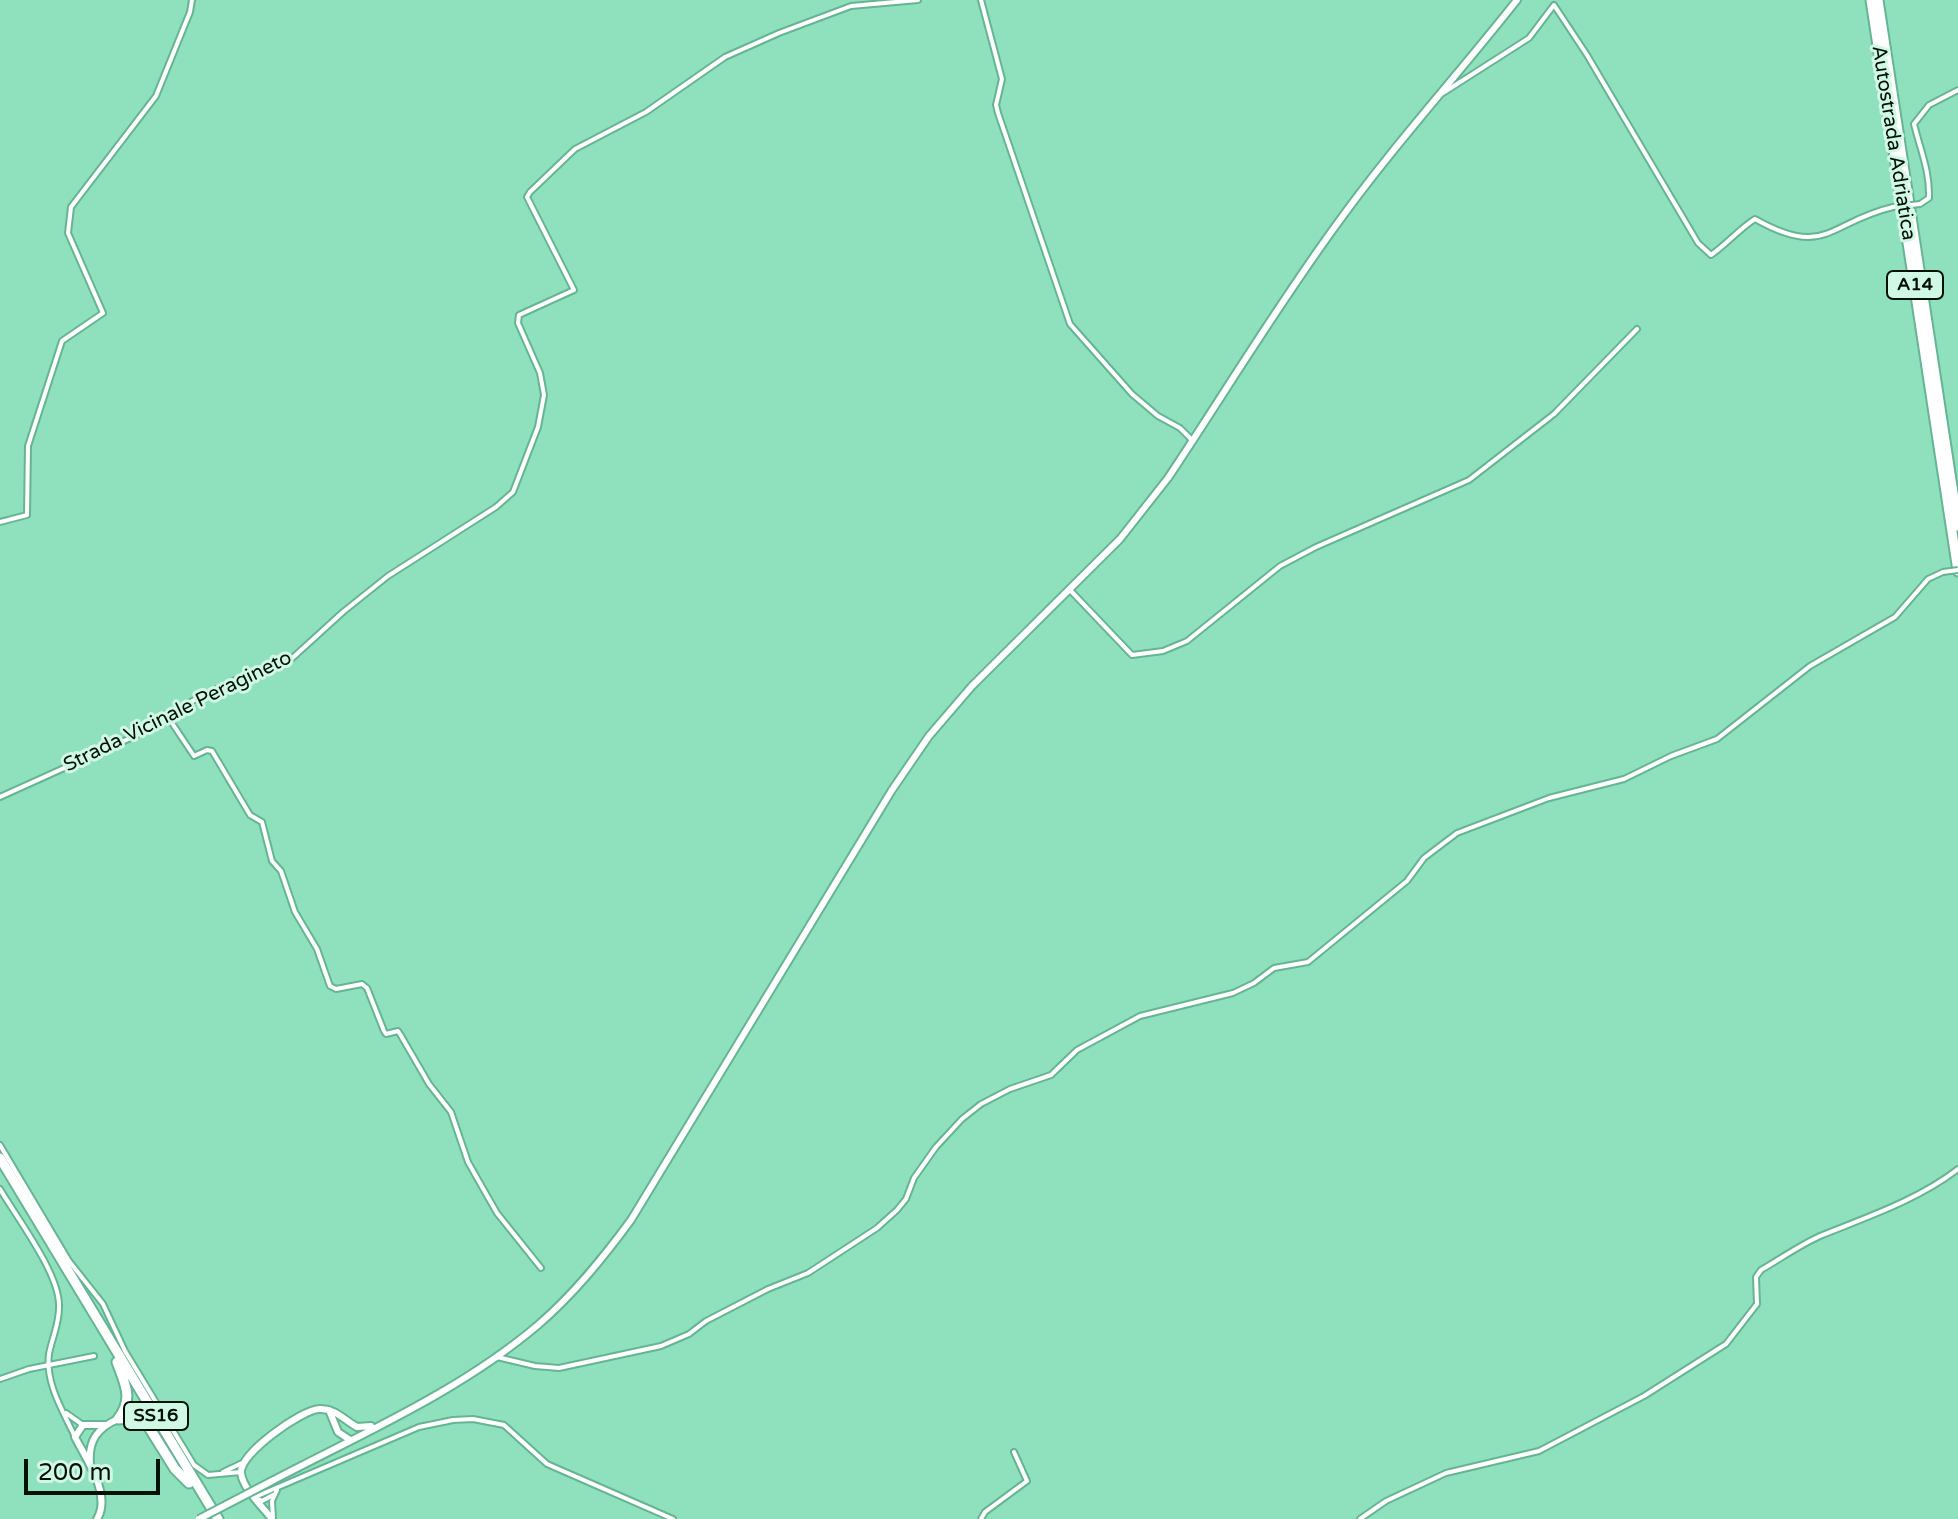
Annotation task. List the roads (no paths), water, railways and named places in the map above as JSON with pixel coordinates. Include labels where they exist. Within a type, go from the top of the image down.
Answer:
[{"type":"highway","name":"Autostrada Adriatica","points":[[1871,0],[1958,570]]},
{"type":"highway","name":"Autostrada Adriatica","points":[[1878,0],[1958,526]]},
{"type":"highway","name":"SS16","points":[[0,1158],[211,1519]]},
{"type":"highway","name":"SS16","points":[[0,1169],[218,1519]]},
{"type":"highway","points":[[117,1362],[129,1396],[118,1419]]},
{"type":"highway","points":[[118,1419],[132,1418],[147,1424],[175,1469],[189,1483]]},
{"type":"main road","points":[[199,1519],[450,1387],[497,1357],[564,1301],[598,1263],[631,1220],[892,790],[929,736],[972,686],[1138,518],[1193,441],[1336,225],[1517,0]]},
{"type":"main road","points":[[272,1519],[241,1472],[242,1463],[253,1450],[303,1414],[317,1409],[338,1413],[348,1422],[365,1427],[382,1423]]},
{"type":"main road","points":[[329,1410],[338,1432],[350,1440]]},
{"type":"main road","points":[[90,1468],[90,1447],[95,1435],[105,1425],[118,1419]]},
{"type":"main road","points":[[348,1422],[350,1440]]},
{"type":"main road","points":[[75,1437],[83,1425],[105,1425]]},
{"type":"main road","points":[[330,1451],[338,1432]]},
{"type":"main road","points":[[75,1437],[95,1435]]},
{"type":"main road","points":[[75,1437],[102,1495],[101,1513],[97,1519]]},
{"type":"street","points":[[0,522],[27,515],[28,446],[62,341],[103,313],[68,233],[71,207],[156,96],[192,0]]},
{"type":"street","name":"Strada Vicinale Peragineto","points":[[0,797],[135,736],[166,714],[241,677],[288,662],[388,576],[496,507],[517,487],[538,427],[544,395],[540,373],[518,323],[519,315],[574,290],[527,197],[575,149],[646,112],[725,57],[751,45],[851,6],[918,0]]},
{"type":"street","points":[[981,0],[1002,79],[996,105],[998,113],[1070,324],[1132,394],[1193,441]]},
{"type":"street","points":[[1442,93],[1529,38],[1554,5],[1698,243],[1711,255],[1755,219],[1799,238],[1824,237],[1869,213],[1920,204],[1929,198],[1927,164],[1914,124],[1929,105],[1958,90]]},
{"type":"street","points":[[1070,590],[1132,655],[1158,653],[1180,644],[1280,566],[1469,480],[1554,414],[1637,329]]},
{"type":"street","points":[[497,1357],[559,1368],[661,1346],[678,1340],[706,1321],[768,1289],[808,1273],[877,1228],[897,1210],[936,1147],[981,1104],[1010,1089],[1051,1075],[1077,1050],[1140,1016],[1233,993],[1274,968],[1308,962],[1407,881],[1424,858],[1457,833],[1549,798],[1632,776],[1664,759],[1717,739],[1810,666],[1895,617],[1928,579],[1958,570]]},
{"type":"street","points":[[166,714],[194,756],[212,751],[250,815],[262,822],[272,861],[280,868],[295,912],[317,949],[330,986],[336,989],[362,984],[367,988],[386,1034],[398,1031],[429,1084],[451,1112],[468,1162],[497,1213],[541,1268]]},
{"type":"street","points":[[0,1145],[69,1261],[103,1304],[125,1351],[194,1465],[208,1475],[241,1472]]},
{"type":"street","points":[[1360,1519],[1381,1504],[1446,1473],[1539,1451],[1661,1387],[1726,1344],[1757,1304],[1756,1277],[1761,1270],[1817,1238],[1929,1188],[1958,1169]]},
{"type":"street","points":[[0,1189],[49,1270],[56,1288],[58,1318],[48,1365],[61,1407],[75,1437]]},
{"type":"street","points":[[0,1379],[94,1356]]},
{"type":"street","points":[[61,1407],[70,1418],[83,1425]]},
{"type":"street","points":[[255,1497],[276,1492],[320,1467],[408,1431],[453,1420],[473,1419],[504,1425],[547,1464],[673,1519]]},
{"type":"street","points":[[981,1519],[985,1512],[1027,1481],[1014,1452]]},
{"type":"street","points":[[221,1473],[242,1463]]},
{"type":"street","points":[[272,1519],[271,1505],[276,1492]]}]
